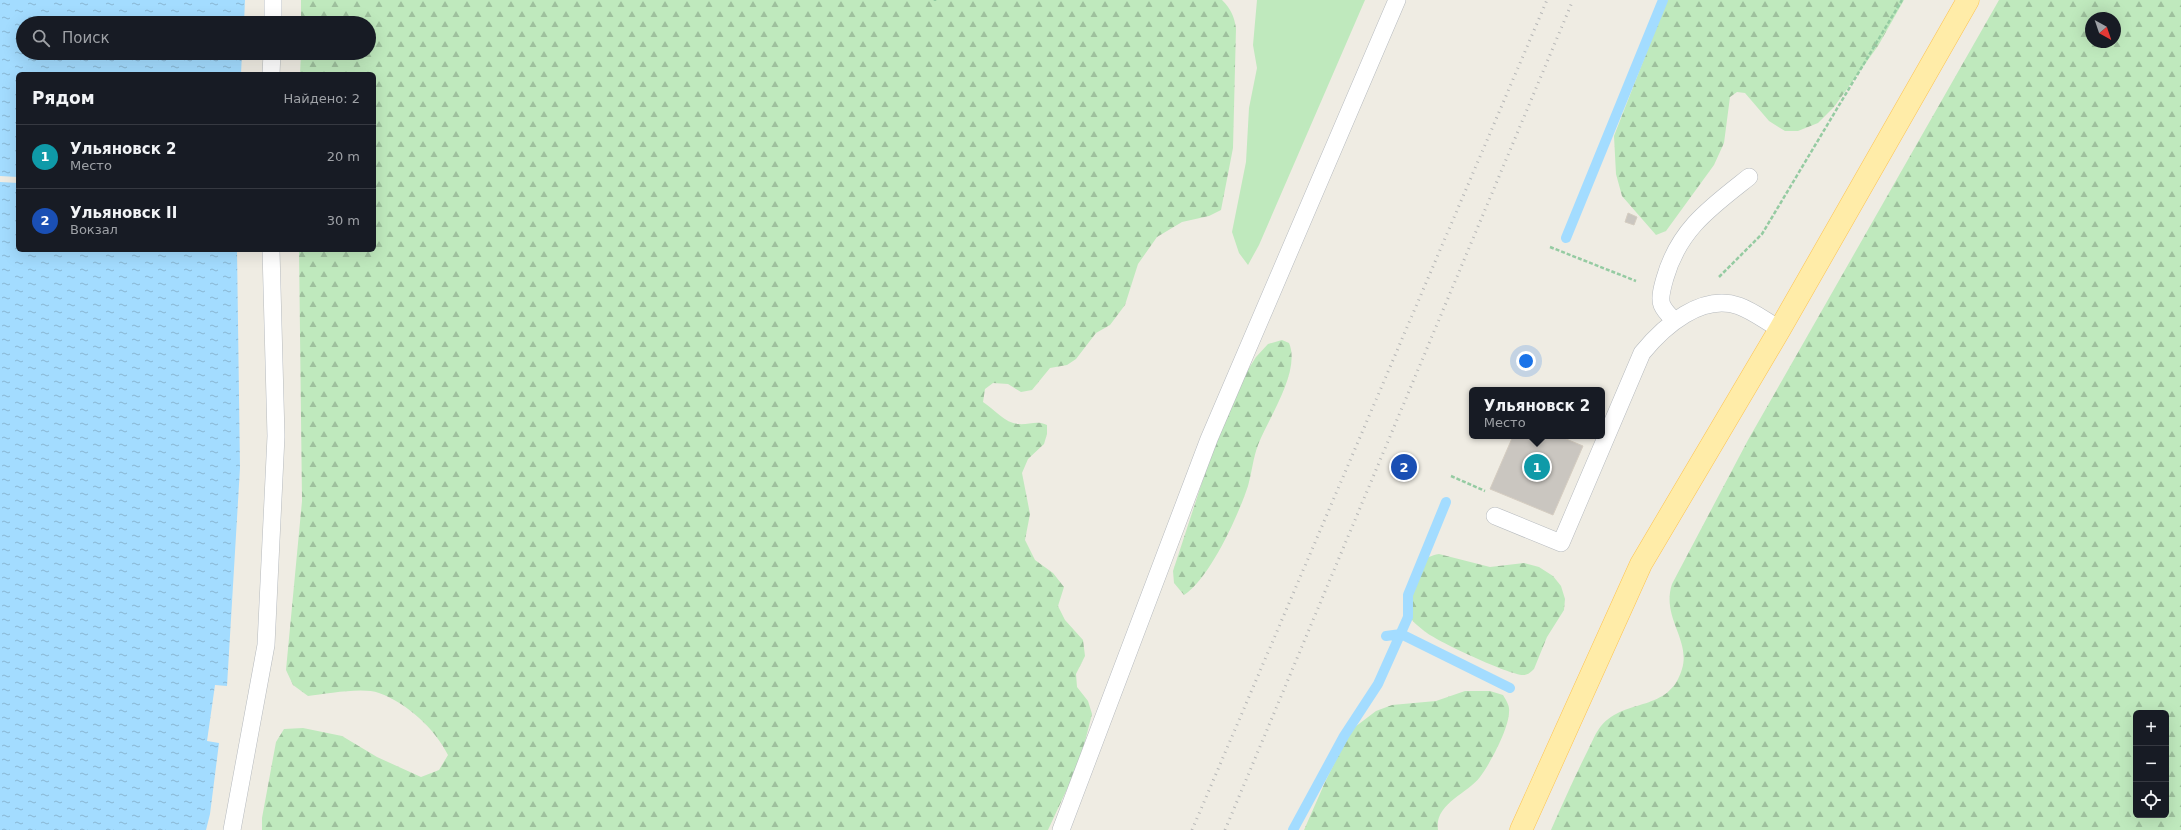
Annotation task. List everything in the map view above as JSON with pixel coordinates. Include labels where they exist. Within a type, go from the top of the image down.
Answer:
[{"type":"main road","points":[[1521,830],[1641,564],[1780,329],[1968,0]]},
{"type":"lane","points":[[273,0],[273,16]]},
{"type":"lane","points":[[1061,830],[1208,439],[1397,0]]},
{"type":"lane","points":[[272,60],[272,72]]},
{"type":"lane","points":[[1676,321],[1665,310],[1661,303],[1663,283],[1671,256],[1706,211],[1749,177]]},
{"type":"lane","points":[[232,830],[266,645],[276,436],[271,252]]},
{"type":"lane","points":[[1495,516],[1561,543],[1642,353],[1654,339],[1687,313],[1704,306],[1721,303],[1739,306],[1780,329]]},
{"type":"path","points":[[1704,306],[1720,275],[1762,234],[1902,0]]},
{"type":"path","points":[[1550,247],[1560,253],[1627,278]]},
{"type":"path","points":[[1451,476],[1490,493]]},
{"type":"green space","points":[[301,0],[1222,0],[1228,6],[1232,13],[1236,28],[1233,148],[1221,210],[1209,216],[1182,222],[1157,237],[1138,264],[1125,305],[1110,325],[1096,333],[1076,359],[1067,365],[1050,368],[1032,390],[1021,392],[1008,384],[993,383],[985,389],[983,402],[1009,421],[1018,424],[1036,423],[1047,425],[1047,434],[1044,444],[1028,459],[1022,473],[1030,514],[1025,540],[1035,560],[1053,573],[1064,587],[1058,606],[1065,620],[1083,640],[1085,656],[1076,674],[1077,687],[1088,701],[1092,714],[1080,761],[1048,830],[262,830],[262,818],[276,742],[284,729],[303,728],[342,736],[377,757],[421,777],[439,770],[448,755],[436,736],[419,718],[400,703],[389,697],[372,691],[308,696],[293,685],[286,670],[302,501],[299,252],[376,252],[376,72],[300,72],[301,60],[376,60],[376,16],[301,16]]},
{"type":"green space","points":[[1257,0],[1365,0],[1259,245],[1248,265],[1239,253],[1232,232],[1246,162],[1249,108],[1257,68],[1253,45]]},
{"type":"green space","points":[[1667,0],[1904,0],[1878,46],[1834,107],[1818,123],[1798,131],[1785,131],[1769,121],[1745,93],[1737,92],[1730,97],[1724,143],[1714,165],[1666,231],[1656,235],[1622,196],[1616,174],[1614,136]]},
{"type":"green space","points":[[1999,0],[2181,0],[2181,830],[1551,830],[1583,760],[1601,726],[1611,717],[1622,711],[1657,699],[1676,683],[1682,669],[1684,658],[1683,648],[1670,607],[1672,584],[1748,440]]},
{"type":"green space","points":[[1282,340],[1289,343],[1292,354],[1291,367],[1282,394],[1258,445],[1248,486],[1230,529],[1213,561],[1194,587],[1184,595],[1174,583],[1173,571],[1210,458],[1244,376],[1256,357],[1268,344]]},
{"type":"green space","points":[[1439,554],[1490,567],[1524,563],[1539,567],[1553,576],[1561,586],[1565,599],[1564,610],[1547,637],[1534,669],[1531,672],[1525,675],[1517,674],[1475,658],[1427,633],[1410,617],[1406,611],[1404,603],[1414,574],[1419,565],[1425,559]]},
{"type":"green space","points":[[1465,691],[1490,691],[1503,695],[1508,703],[1508,719],[1494,755],[1484,771],[1474,783],[1446,806],[1438,821],[1438,830],[1304,830],[1326,780],[1351,730],[1376,711],[1392,705],[1436,701]]},
{"type":"water","points":[[0,0],[245,0],[244,16],[16,16],[16,60],[242,60],[241,72],[16,72],[16,252],[237,252],[240,468],[227,686],[215,685],[207,741],[219,743],[210,814],[206,830],[0,830]]},
{"type":"pier","points":[[0,176],[16,177],[16,183],[0,182]]},
{"type":"building","points":[[1628,213],[1637,217],[1634,225],[1625,222]]},
{"type":"building","points":[[1512,439],[1566,439],[1583,446],[1553,515],[1490,489]]},
{"type":"waterway","points":[[1566,238],[1663,0]]},
{"type":"waterway","points":[[1293,830],[1344,736],[1378,684],[1408,617],[1408,595],[1446,502]]},
{"type":"waterway","points":[[1386,636],[1401,634],[1510,688]]},
{"type":"railway","points":[[1192,830],[1547,0]]},
{"type":"railway","points":[[1225,830],[1573,0]]},
{"type":"place","name":"Ульяновск II","points":[[1404,467]]},
{"type":"place","name":"Ульяновск 2","points":[[1537,467]]}]
